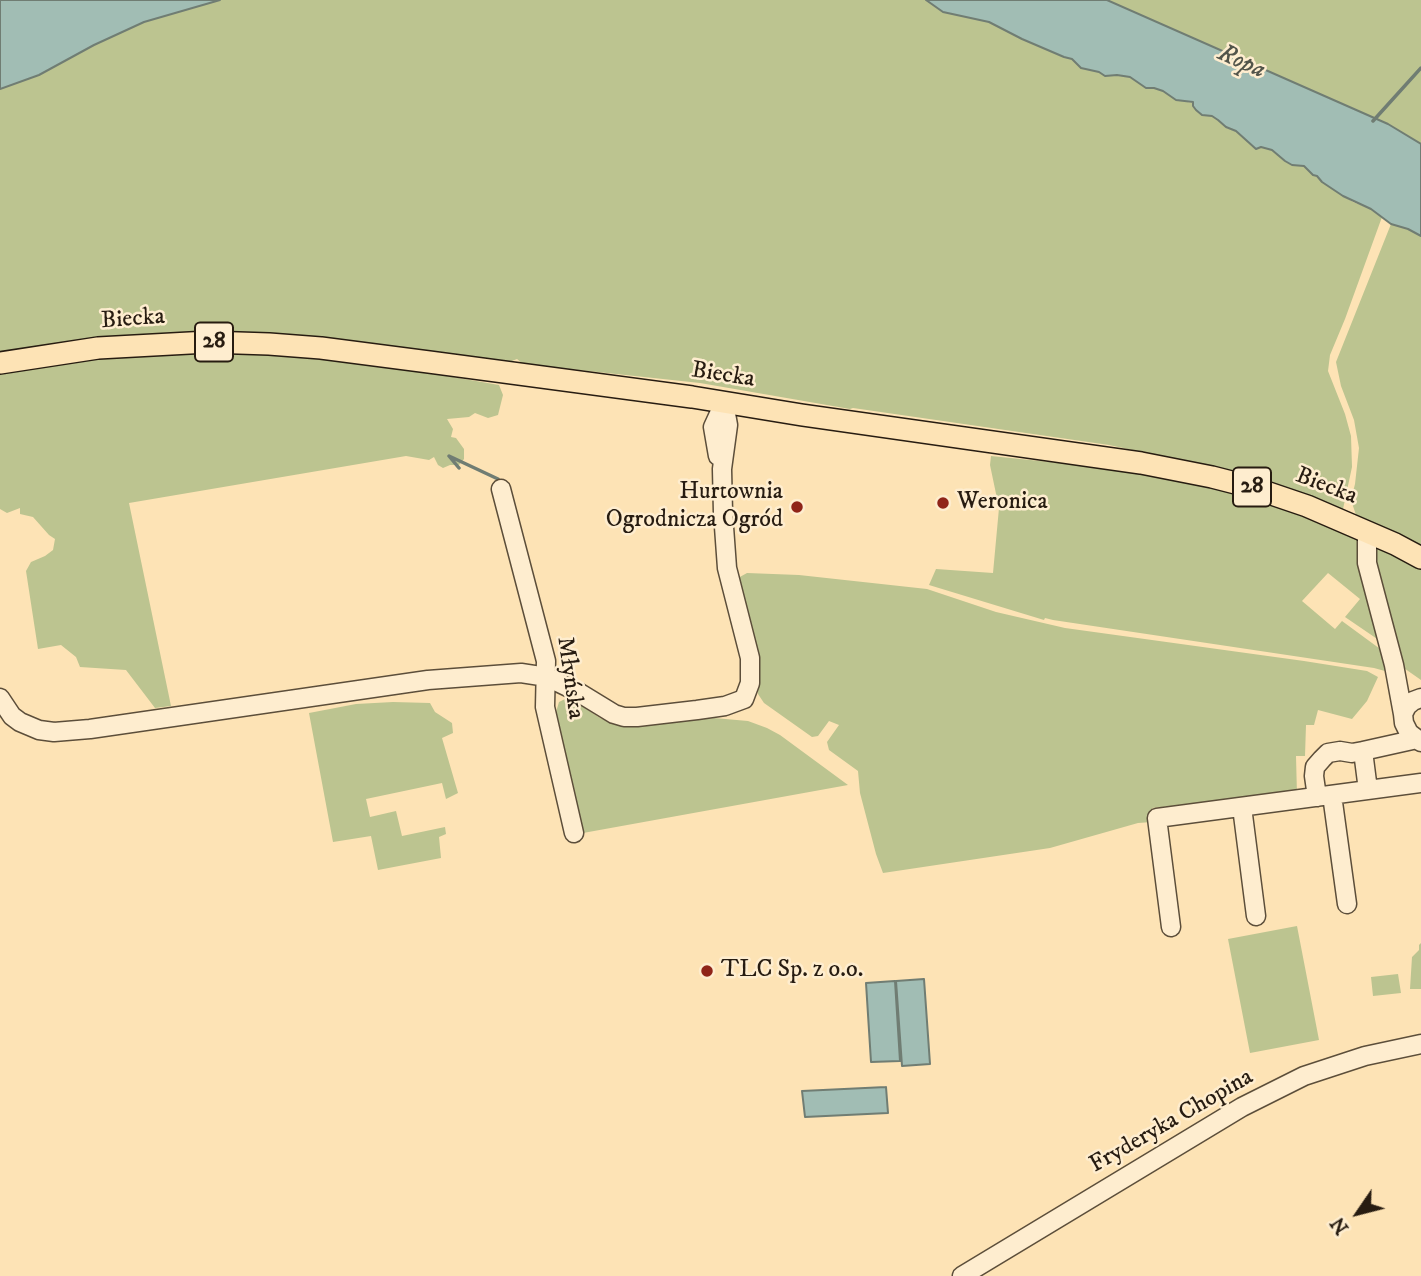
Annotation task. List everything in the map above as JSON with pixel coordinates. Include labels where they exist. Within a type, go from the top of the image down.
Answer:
[{"type":"main road","name":"Biecka","points":[[0,363],[98,348],[208,342],[321,348],[415,360],[1153,466],[1251,487],[1307,506],[1367,531],[1421,558]]},
{"type":"street","points":[[0,698],[12,716],[20,722],[39,730],[54,732],[428,680],[521,673],[547,677],[624,717],[724,706],[744,699],[750,683],[750,658],[727,568],[722,470],[728,425],[724,403]]},
{"type":"street","name":"Młyńska","points":[[501,489],[546,661],[545,707],[573,833]]},
{"type":"street","points":[[1367,531],[1367,563],[1394,665],[1406,729],[1419,740]]},
{"type":"street","points":[[1394,665],[1405,682],[1421,696],[1403,713]]},
{"type":"street","points":[[1347,904],[1324,796],[1314,776],[1315,767],[1328,753],[1352,753],[1419,740]]},
{"type":"street","points":[[1363,751],[1368,790]]},
{"type":"street","points":[[1171,928],[1157,818],[1421,783]]},
{"type":"street","points":[[1242,807],[1256,916]]},
{"type":"street","name":"Fryderyka Chopina","points":[[962,1276],[1242,1107],[1304,1076],[1364,1056],[1421,1044]]},
{"type":"green space","points":[[219,0],[926,0],[943,12],[989,22],[1072,59],[1081,68],[1105,76],[1130,77],[1147,88],[1163,91],[1176,100],[1193,103],[1206,116],[1212,116],[1227,128],[1240,133],[1256,148],[1272,150],[1292,165],[1304,166],[1322,182],[1382,217],[1330,355],[1328,371],[1351,436],[1352,467],[1343,509],[1193,463],[1109,445],[850,409],[700,383],[523,364],[517,359],[504,364],[300,336],[0,354],[0,89],[39,75],[144,22]]},
{"type":"green space","points":[[1107,0],[1421,0],[1421,144],[1388,124]]},
{"type":"green space","points":[[1391,224],[1421,236],[1421,546],[1357,518],[1351,500],[1359,448],[1354,420],[1341,386],[1336,362]]},
{"type":"green space","points":[[199,352],[301,355],[424,372],[499,385],[503,395],[498,415],[488,418],[475,413],[469,417],[447,419],[453,429],[451,437],[456,438],[464,449],[464,459],[459,465],[443,468],[434,457],[429,460],[406,456],[129,503],[171,706],[155,708],[126,670],[80,667],[76,657],[61,645],[38,649],[26,571],[31,562],[53,550],[55,539],[33,517],[20,514],[20,508],[7,513],[0,509],[0,373],[99,358]]},
{"type":"green space","points":[[991,456],[1109,468],[1210,486],[1289,509],[1352,534],[1360,541],[1386,645],[1345,617],[1360,599],[1328,573],[1302,601],[1335,629],[1342,621],[1387,654],[1392,673],[1374,668],[1045,618],[1044,620],[929,585],[936,569],[993,573],[999,508],[990,465]]},
{"type":"green space","points":[[1376,547],[1387,550],[1421,569],[1421,680],[1401,666],[1371,550]]},
{"type":"green space","points":[[747,573],[799,575],[927,589],[996,612],[1065,628],[1304,661],[1367,671],[1378,677],[1367,701],[1352,719],[1318,710],[1314,725],[1306,725],[1305,756],[1296,756],[1297,795],[1175,811],[1171,806],[1152,808],[1152,822],[1138,823],[1050,848],[883,873],[860,793],[858,771],[829,750],[827,742],[839,725],[829,721],[818,736],[812,737],[764,703],[758,694],[757,672],[738,578]]},
{"type":"green space","points":[[571,699],[600,718],[627,727],[714,718],[748,721],[780,735],[848,785],[583,833],[556,712],[559,702]]},
{"type":"green space","points":[[430,703],[435,712],[452,723],[453,733],[442,738],[458,793],[446,799],[442,783],[366,799],[370,817],[396,811],[402,836],[445,827],[446,834],[439,837],[441,858],[378,870],[371,836],[333,842],[309,713],[356,704]]},
{"type":"green space","points":[[1297,926],[1319,1040],[1250,1053],[1228,939]]},
{"type":"green space","points":[[1421,943],[1421,989],[1410,989],[1412,957],[1419,950]]},
{"type":"green space","points":[[1398,974],[1401,993],[1373,996],[1371,977]]},
{"type":"water","points":[[0,0],[220,0],[144,22],[39,75],[0,89]]},
{"type":"water","name":"Ropa","points":[[926,0],[1107,0],[1388,124],[1421,144],[1421,236],[1391,224],[1371,209],[1343,196],[1304,166],[1292,165],[1272,150],[1261,147],[1256,149],[1236,131],[1212,116],[1202,115],[1193,106],[1193,102],[1176,100],[1163,91],[1146,88],[1130,77],[1105,76],[1081,68],[1072,59],[989,22],[943,12]]},
{"type":"water","points":[[924,979],[930,1064],[902,1066],[896,981]]},
{"type":"water","points":[[895,981],[900,1061],[871,1062],[866,983]]},
{"type":"water","points":[[886,1087],[888,1113],[805,1117],[802,1091]]},
{"type":"waterway","points":[[1373,121],[1421,68]]},
{"type":"waterway","points":[[459,468],[449,456],[498,479]]},
{"type":"place","name":"Weronica","points":[[943,503]]},
{"type":"place","name":"Hurtownia Ogrodnicza Ogród","points":[[797,507]]},
{"type":"place","name":"TLC Sp. z o.o.","points":[[707,971]]}]
